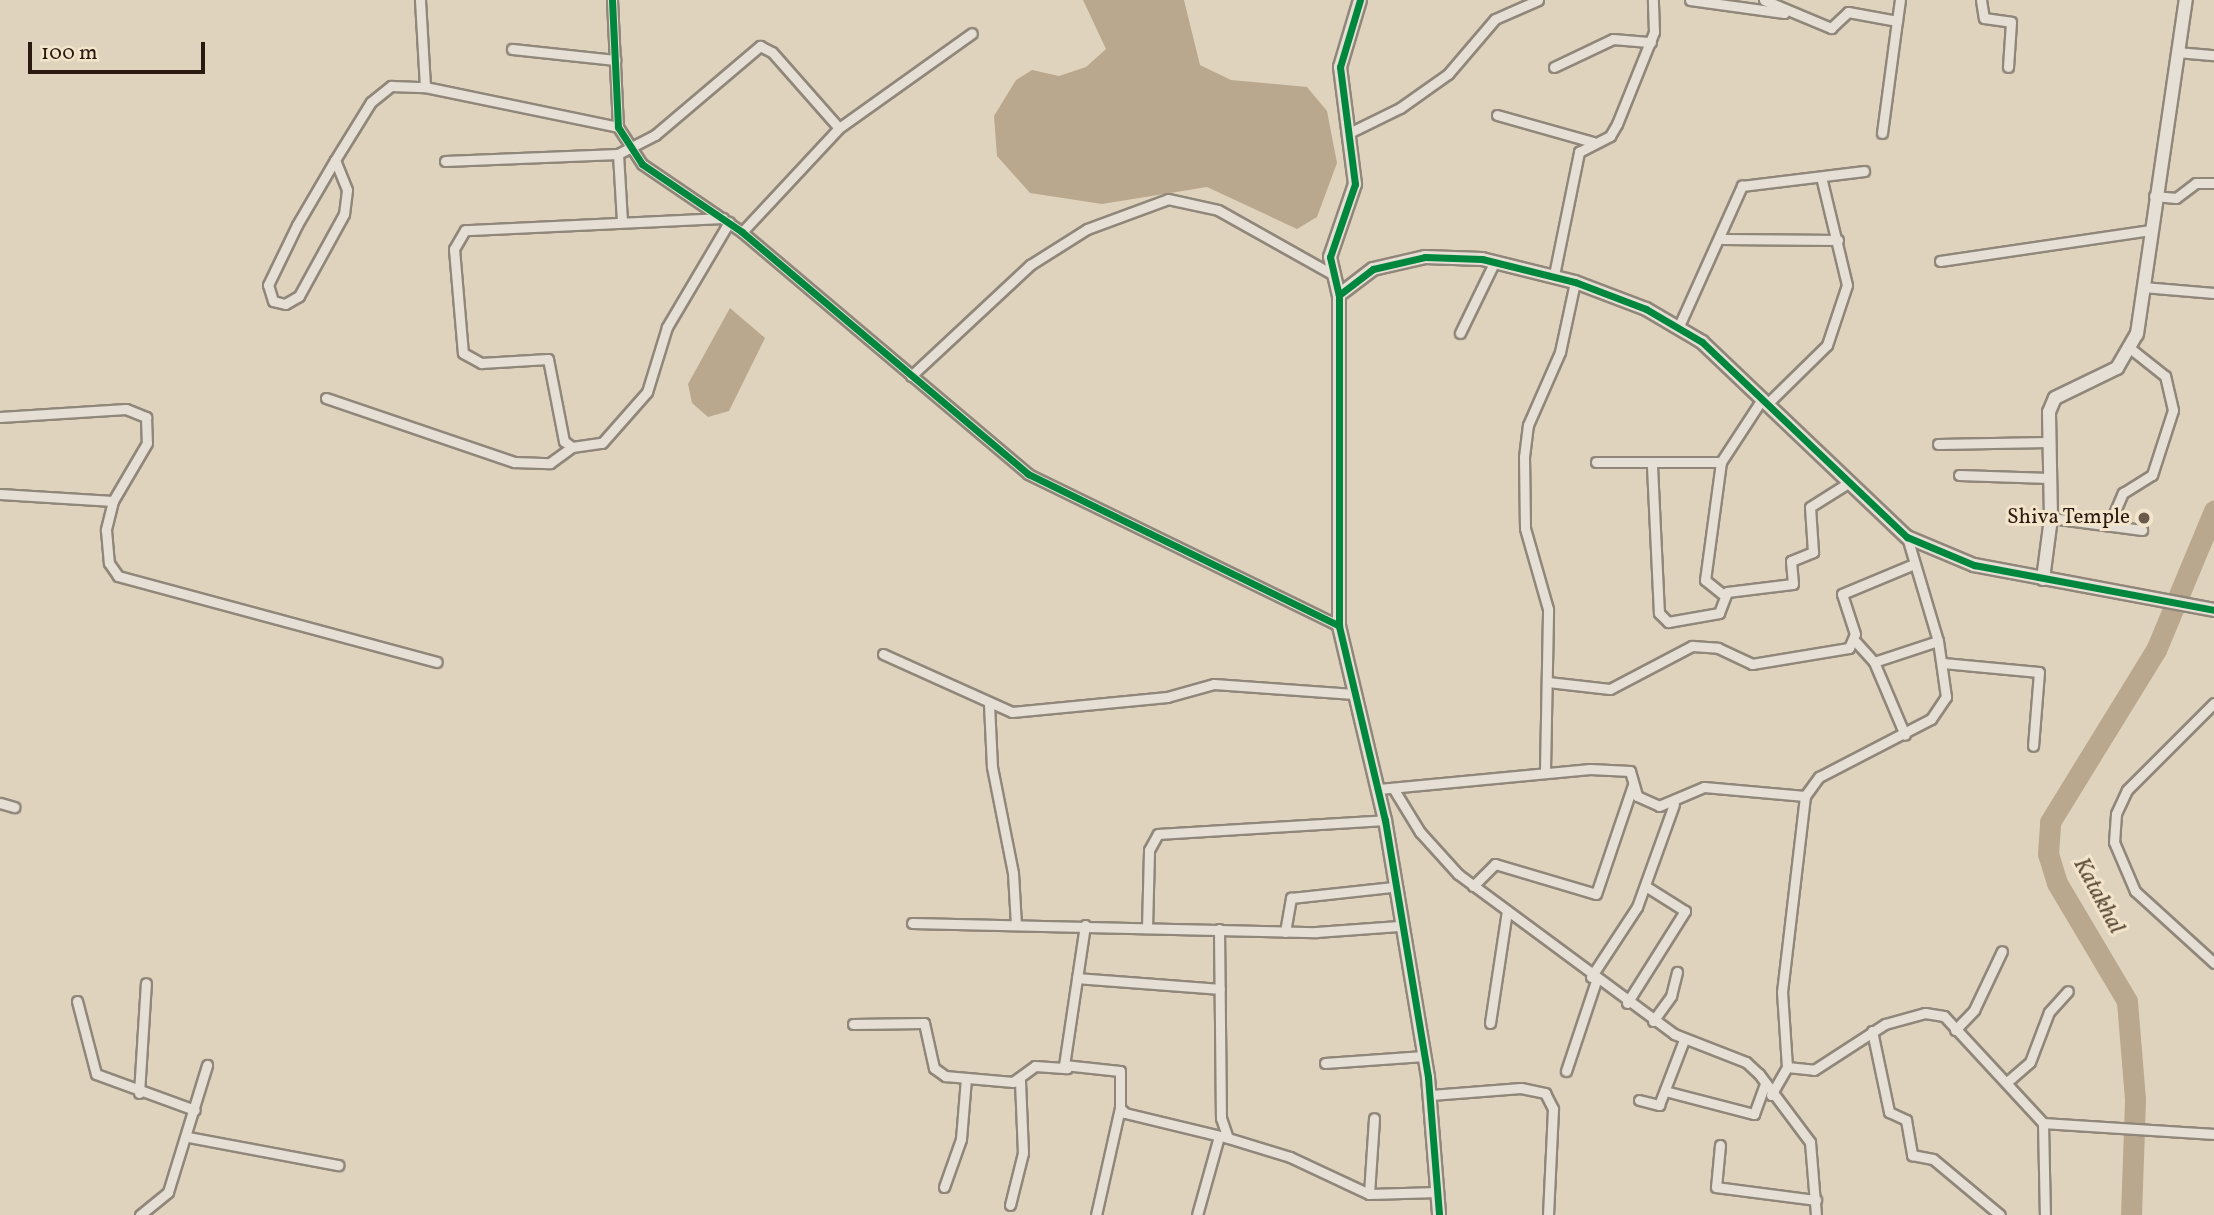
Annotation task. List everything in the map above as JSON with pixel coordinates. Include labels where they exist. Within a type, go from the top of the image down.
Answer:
[{"type":"street","points":[[420,0],[425,87]]},
{"type":"street","points":[[612,0],[618,127],[628,149],[742,232],[1028,474],[1069,499],[1339,626]]},
{"type":"street","points":[[1360,0],[1340,67],[1351,132],[1355,184],[1332,240],[1334,275],[1339,295],[1339,626],[1354,694],[1386,788],[1440,857],[1594,979],[1684,1040],[1746,1062],[1810,1142],[1816,1215]]},
{"type":"street","points":[[1351,132],[1400,108],[1448,74],[1495,19],[1538,0]]},
{"type":"street","points":[[1554,275],[1578,152],[1617,124],[1651,42],[1653,0]]},
{"type":"street","points":[[1690,0],[1793,13]]},
{"type":"street","points":[[1764,0],[1831,28],[1848,12],[1897,21]]},
{"type":"street","points":[[1882,133],[1900,0]]},
{"type":"street","points":[[1981,0],[1984,18],[2011,22],[2008,67]]},
{"type":"street","points":[[2043,579],[2051,518],[2048,442],[2055,398],[2103,380],[2131,349],[2143,287],[2154,196],[2186,0]]},
{"type":"street","points":[[742,232],[839,128],[972,33]]},
{"type":"street","points":[[1554,67],[1613,39],[1651,42]]},
{"type":"street","points":[[445,161],[618,154],[656,135],[760,46],[772,52],[839,128]]},
{"type":"street","points":[[512,49],[615,60]]},
{"type":"street","points":[[2178,52],[2214,55]]},
{"type":"street","points":[[335,160],[347,190],[344,214],[299,296],[285,304],[273,301],[268,285],[335,160],[380,92],[425,87],[618,127]]},
{"type":"street","points":[[1497,115],[1595,142]]},
{"type":"street","points":[[618,154],[622,221]]},
{"type":"street","points":[[1679,326],[1723,239],[1742,186],[1864,171]]},
{"type":"street","points":[[1821,177],[1847,285],[1835,308],[1831,338],[1765,401],[1721,462],[1705,579],[1722,594],[1793,584],[1791,561],[1813,552],[1810,507],[1845,485]]},
{"type":"street","points":[[2154,196],[2182,197],[2196,183],[2214,183]]},
{"type":"street","points":[[911,376],[1030,265],[1087,229],[1168,199],[1218,209],[1334,275]]},
{"type":"street","points":[[572,447],[560,432],[548,359],[481,363],[463,354],[456,237],[474,226],[726,220]]},
{"type":"street","points":[[326,398],[514,461],[550,463],[572,447],[603,443],[647,392],[667,327],[726,220]]},
{"type":"street","points":[[1940,261],[2149,230]]},
{"type":"street","points":[[1723,239],[1838,240]]},
{"type":"street","points":[[1339,295],[1373,269],[1397,262],[1456,257],[1495,261],[1575,282],[1679,326],[1765,401],[1845,485],[1907,537],[1974,565],[2214,610]]},
{"type":"street","points":[[1460,333],[1495,261]]},
{"type":"street","points":[[1545,769],[1548,609],[1525,528],[1524,457],[1528,425],[1560,352],[1575,282]]},
{"type":"street","points":[[2143,287],[2214,293]]},
{"type":"street","points":[[2109,523],[2123,493],[2152,475],[2173,410],[2165,376],[2131,349]]},
{"type":"street","points":[[0,417],[126,409],[146,417],[147,443],[113,501],[106,530],[109,563],[134,584],[437,662]]},
{"type":"street","points":[[1938,444],[2048,442]]},
{"type":"street","points":[[1596,462],[1653,466],[1721,462]]},
{"type":"street","points":[[1653,466],[1662,620],[1719,613],[1722,594]]},
{"type":"street","points":[[1959,475],[2049,478]]},
{"type":"street","points":[[0,494],[113,501]]},
{"type":"street","points":[[2051,518],[2109,523],[2142,530]]},
{"type":"street","points":[[1771,1095],[1787,1067],[1782,992],[1805,796],[1819,777],[1905,735],[1941,709],[1943,663],[1907,537]]},
{"type":"street","points":[[1905,735],[1874,662],[1856,642],[1842,594],[1914,564]]},
{"type":"street","points":[[1874,662],[1938,641]]},
{"type":"street","points":[[1548,682],[1610,689],[1692,646],[1718,648],[1752,664],[1856,642]]},
{"type":"street","points":[[883,654],[989,704],[1025,713],[1167,697],[1214,684],[1354,694]]},
{"type":"street","points":[[1943,663],[2039,672],[2033,746]]},
{"type":"street","points":[[2214,703],[2126,790],[2116,814],[2114,842],[2135,891],[2214,963]]},
{"type":"street","points":[[989,704],[1016,925]]},
{"type":"street","points":[[1386,788],[1545,769],[1625,770],[1635,780],[1641,800],[1674,804],[1704,787],[1805,796]]},
{"type":"street","points":[[1474,886],[1495,864],[1596,894],[1635,780]]},
{"type":"street","points":[[1386,788],[1385,820],[1393,887],[1431,1095],[1439,1215]]},
{"type":"street","points":[[0,803],[14,807]]},
{"type":"street","points":[[1566,1071],[1594,979],[1647,887],[1674,804]]},
{"type":"street","points":[[1147,928],[1149,850],[1158,834],[1385,820]]},
{"type":"street","points":[[1285,932],[1291,898],[1393,887]]},
{"type":"street","points":[[1627,1003],[1685,911],[1647,887]]},
{"type":"street","points":[[1490,1023],[1507,911]]},
{"type":"street","points":[[912,923],[1084,925],[1285,932],[1399,926]]},
{"type":"street","points":[[1067,1068],[1084,925]]},
{"type":"street","points":[[1197,1215],[1223,1137],[1219,929]]},
{"type":"street","points":[[1955,1030],[1974,1010],[2002,951]]},
{"type":"street","points":[[1653,1021],[1671,996],[1677,972]]},
{"type":"street","points":[[1077,978],[1220,989]]},
{"type":"street","points":[[139,1093],[146,983]]},
{"type":"street","points":[[2007,1082],[2030,1062],[2049,1012],[2068,991]]},
{"type":"street","points":[[77,1001],[96,1074],[139,1093],[195,1110]]},
{"type":"street","points":[[1787,1067],[1824,1066],[1872,1031],[1936,1012],[2007,1082],[2043,1123],[2045,1215]]},
{"type":"street","points":[[853,1024],[924,1023],[933,1068],[966,1078],[1020,1080],[1035,1066],[1120,1071],[1120,1108],[1096,1215]]},
{"type":"street","points":[[1872,1031],[1889,1112],[1906,1119],[1912,1155],[1933,1159],[2000,1215]]},
{"type":"street","points":[[1639,1100],[1659,1105],[1684,1040]]},
{"type":"street","points":[[1325,1063],[1424,1056]]},
{"type":"street","points":[[145,1213],[169,1192],[188,1137],[207,1065]]},
{"type":"street","points":[[944,1187],[961,1139],[966,1078]]},
{"type":"street","points":[[1010,1205],[1023,1153],[1020,1080]]},
{"type":"street","points":[[1665,1091],[1754,1114],[1765,1083]]},
{"type":"street","points":[[1431,1095],[1521,1088],[1545,1093],[1553,1110],[1548,1215]]},
{"type":"street","points":[[1120,1108],[1290,1157],[1369,1194],[1438,1192]]},
{"type":"street","points":[[1369,1194],[1374,1118]]},
{"type":"street","points":[[2043,1123],[2214,1134]]},
{"type":"street","points":[[188,1137],[338,1164]]},
{"type":"street","points":[[1720,1145],[1716,1187],[1816,1200]]},
{"type":"shaded area","points":[[1083,0],[1184,0],[1200,65],[1231,80],[1307,87],[1327,111],[1337,163],[1317,217],[1297,229],[1207,187],[1102,204],[1030,193],[997,156],[994,116],[1016,80],[1032,70],[1059,76],[1086,67],[1106,49]]},
{"type":"shaded area","points":[[730,308],[765,338],[729,411],[708,417],[692,403],[688,384]]},
{"type":"waterway","name":"Katakhal","points":[[2131,1215],[2135,1099],[2127,1001],[2057,883],[2048,854],[2050,822],[2156,650],[2214,511]]},
{"type":"cycle path","points":[[612,0],[618,127],[642,164],[742,232],[1028,474],[1339,626]]},
{"type":"cycle path","points":[[1360,0],[1340,67],[1355,184],[1330,257],[1339,295],[1339,626],[1385,820],[1428,1077],[1439,1215]]},
{"type":"cycle path","points":[[1339,295],[1373,269],[1425,257],[1482,259],[1575,282],[1646,309],[1702,342],[1907,537],[1974,565],[2214,610]]},
{"type":"place","name":"Shiva Temple","points":[[2144,518]]}]
